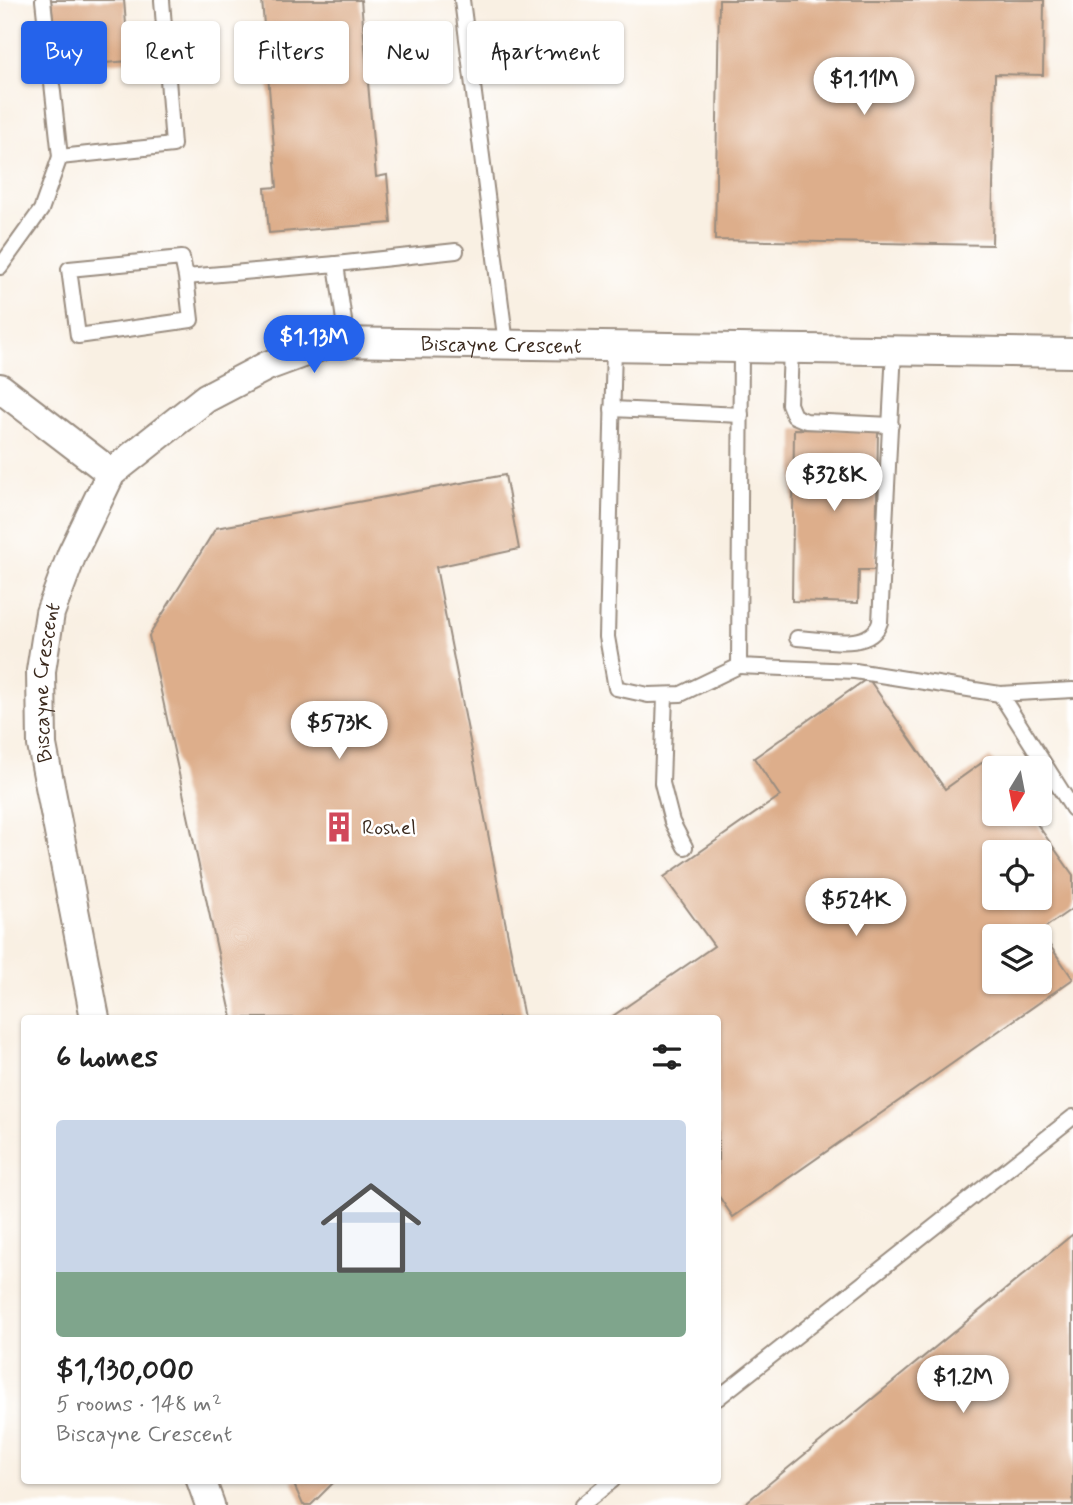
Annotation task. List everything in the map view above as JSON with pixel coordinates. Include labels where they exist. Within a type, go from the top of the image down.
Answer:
[{"type":"street","name":"Biscayne Crescent","points":[[94,1015],[42,744],[41,671],[50,613],[72,554],[111,473],[206,398],[267,366],[332,342],[1073,353]]},
{"type":"street","points":[[0,388],[111,473]]},
{"type":"street","points":[[202,1484],[210,1505]]},
{"type":"lane","points":[[0,267],[41,210],[60,157],[43,0]]},
{"type":"lane","points":[[60,157],[173,145],[162,0]]},
{"type":"lane","points":[[462,0],[506,344]]},
{"type":"lane","points":[[186,277],[456,251]]},
{"type":"lane","points":[[182,258],[186,277],[191,320],[78,336],[69,269],[182,258]]},
{"type":"lane","points":[[336,264],[346,342]]},
{"type":"lane","points":[[614,345],[607,637],[616,688],[648,695],[681,694],[738,666],[855,671],[1000,694],[1073,690]]},
{"type":"lane","points":[[738,666],[741,347]]},
{"type":"lane","points":[[791,348],[789,404],[794,416],[806,421],[891,425]]},
{"type":"lane","points":[[797,638],[855,642],[869,639],[877,631],[880,622],[894,350]]},
{"type":"lane","points":[[612,409],[741,415]]},
{"type":"lane","points":[[1000,694],[1073,809]]},
{"type":"lane","points":[[665,695],[662,783],[672,822],[685,847]]},
{"type":"lane","points":[[721,1396],[1073,1117]]},
{"type":"lane","points":[[582,1505],[608,1484]]},
{"type":"building","points":[[51,0],[124,0],[126,21],[121,21],[121,62],[107,63],[107,21],[53,21]]},
{"type":"building","points":[[262,0],[361,0],[363,84],[368,84],[376,177],[387,175],[391,223],[269,233],[265,188],[277,187],[269,84],[349,84],[349,21],[264,21]]},
{"type":"building","points":[[719,0],[1044,0],[1043,75],[995,74],[992,245],[715,240]]},
{"type":"building","points":[[794,429],[878,430],[876,570],[859,570],[858,603],[792,601]]},
{"type":"building","name":"Roshel","points":[[505,475],[519,549],[436,567],[523,1015],[231,1015],[149,636],[216,528]]},
{"type":"building","points":[[868,678],[945,789],[982,763],[982,826],[1038,826],[1048,840],[982,840],[982,910],[1052,910],[1052,845],[1073,875],[1073,908],[1050,924],[982,924],[982,994],[1052,994],[733,1217],[721,1199],[721,1015],[614,1015],[714,946],[664,877],[780,796],[754,758]]},
{"type":"building","points":[[1052,948],[1073,979],[1052,994]]},
{"type":"building","points":[[1073,1234],[1073,1505],[743,1505]]},
{"type":"building","points":[[294,1484],[332,1484],[311,1505],[303,1505]]},
{"type":"place","name":"Roshel","points":[[339,827]]}]
